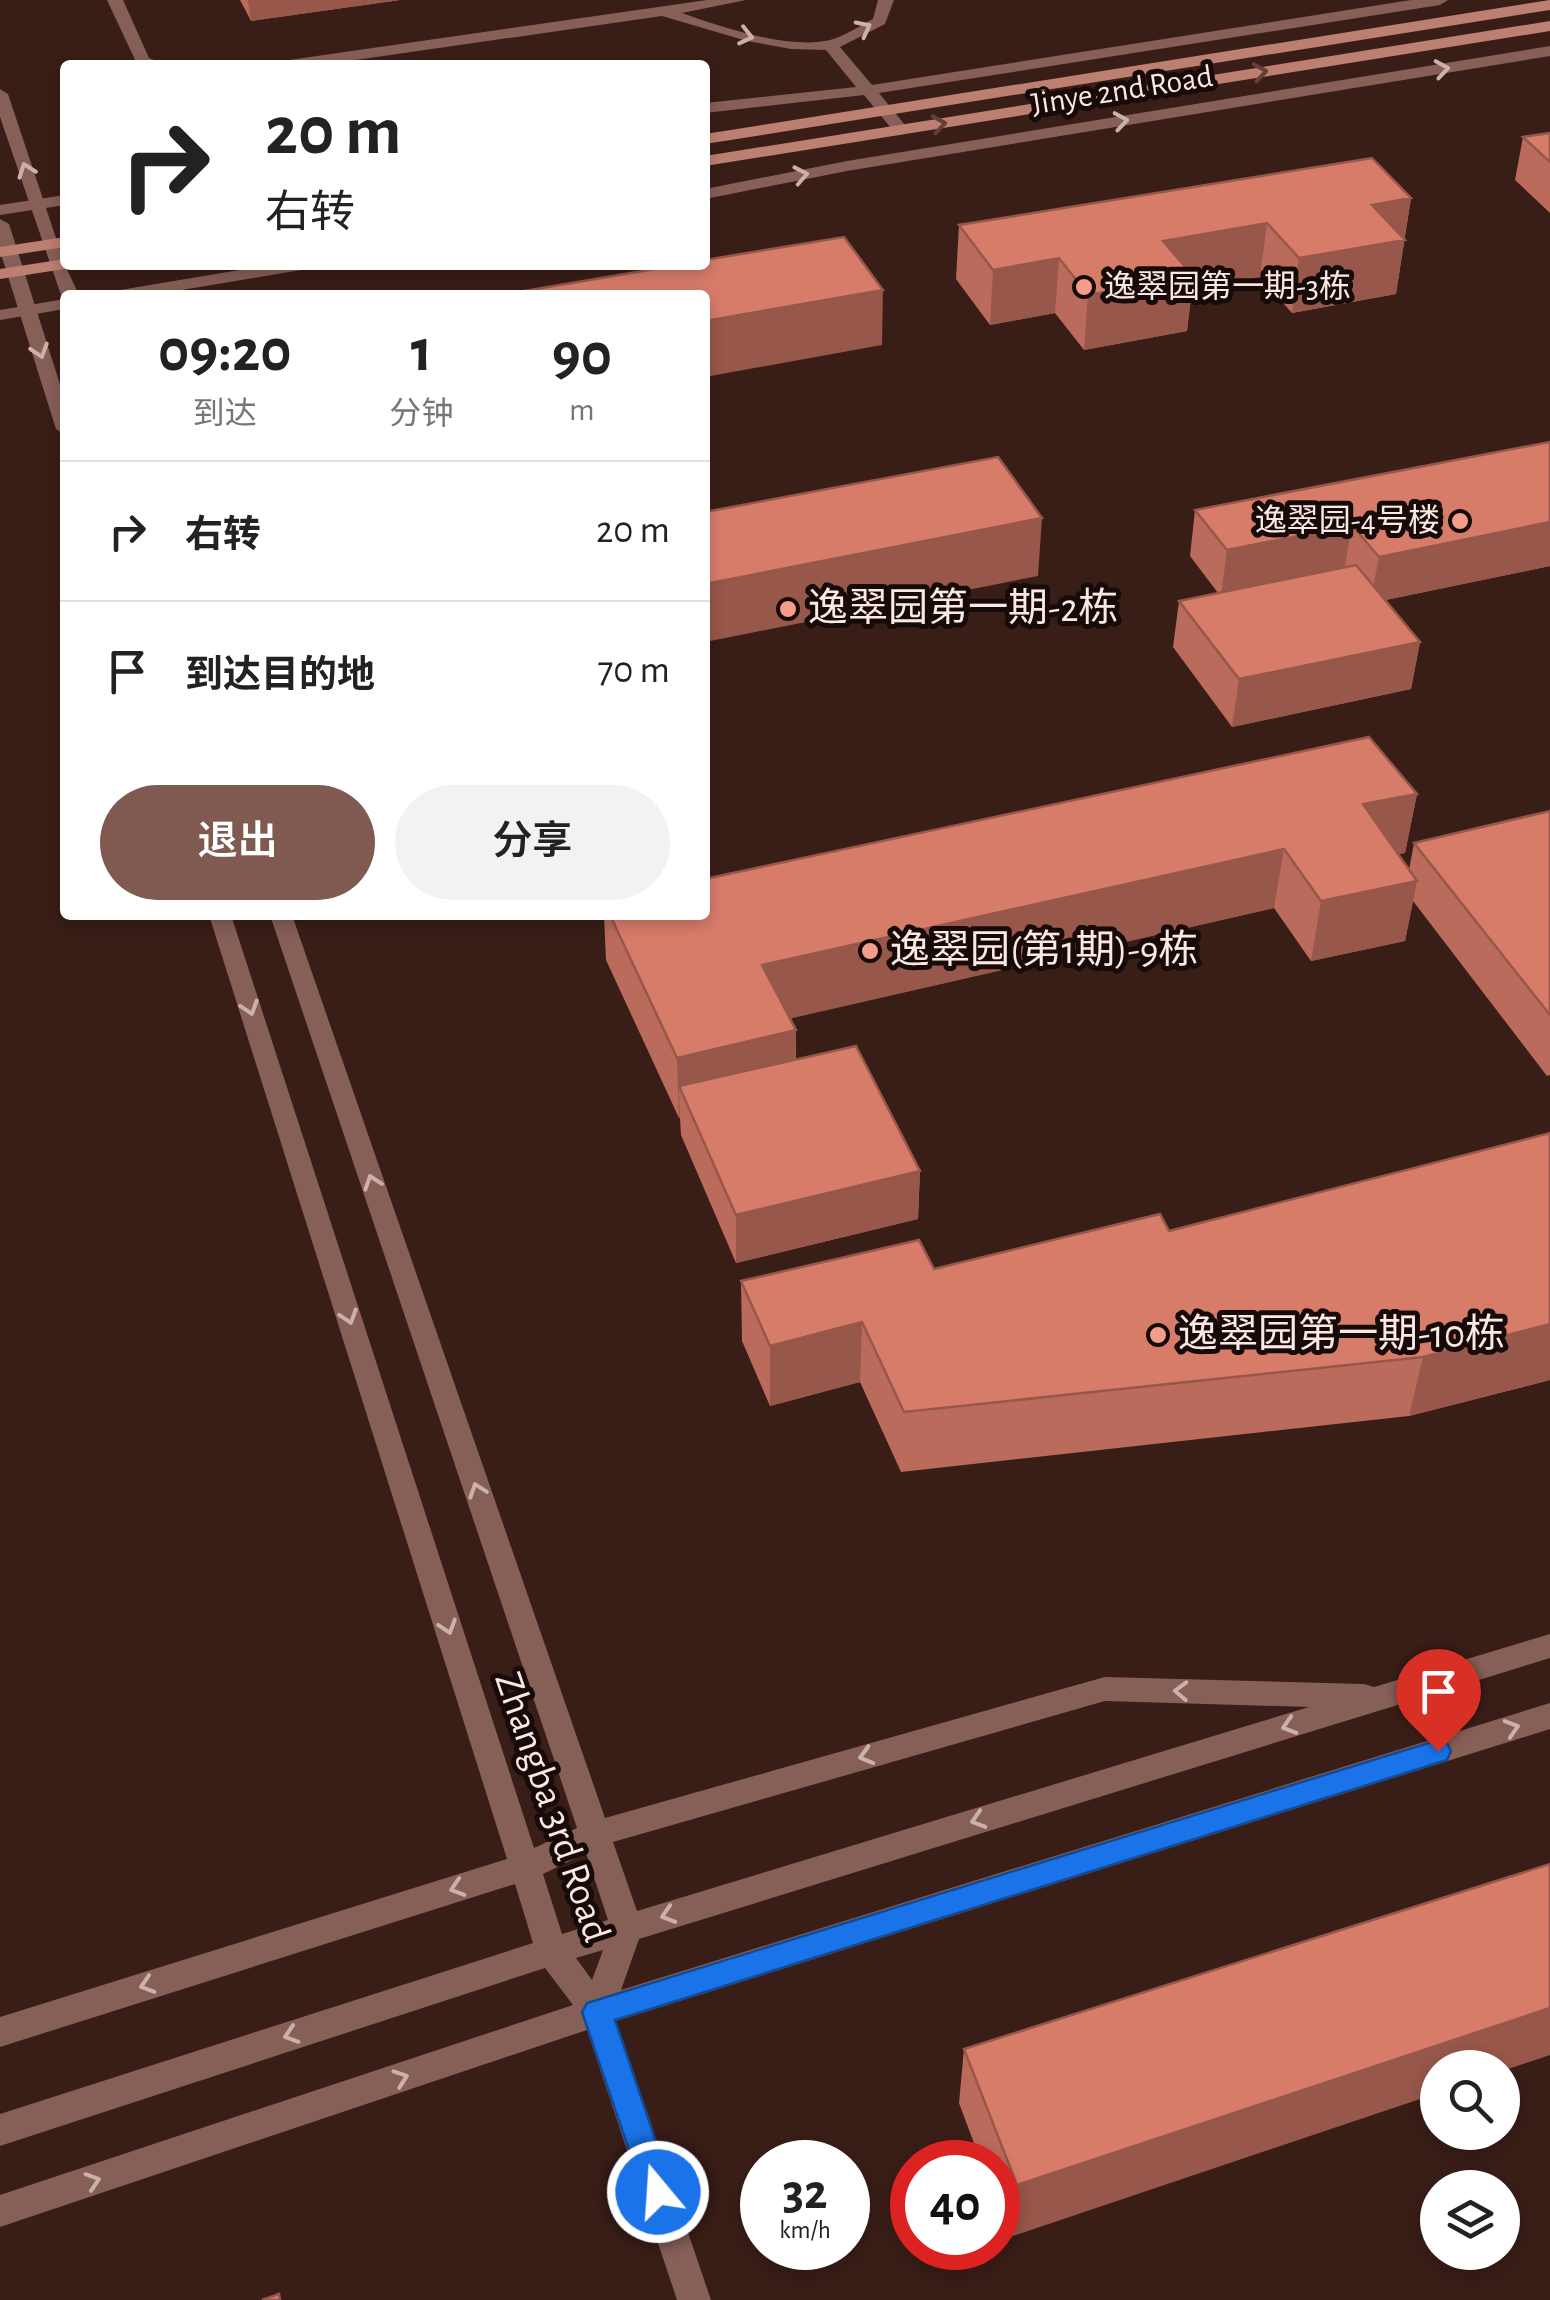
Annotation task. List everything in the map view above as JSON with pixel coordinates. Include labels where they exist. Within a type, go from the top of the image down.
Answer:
[{"type":"main road","name":"Jinye 2nd Road","points":[[710,139],[1550,5]]},
{"type":"main road","name":"Jinye 2nd Road","points":[[710,160],[1550,26]]},
{"type":"main road","points":[[4,252],[59,242]]},
{"type":"main road","points":[[8,273],[60,264]]},
{"type":"street","points":[[115,0],[143,60]]},
{"type":"street","points":[[324,60],[738,0]]},
{"type":"street","points":[[665,11],[703,26],[762,40],[830,45],[880,21],[886,0]]},
{"type":"street","name":"Jinye 2nd Road","points":[[710,107],[868,90],[1440,0]]},
{"type":"street","points":[[830,45],[901,130]]},
{"type":"street","name":"Jinye 2nd Road","points":[[710,193],[847,166],[1550,51]]},
{"type":"street","points":[[0,94],[39,204],[59,242]]},
{"type":"street","points":[[0,210],[60,201]]},
{"type":"street","points":[[0,224],[8,273],[27,310],[60,412]]},
{"type":"street","points":[[150,290],[270,270]]},
{"type":"street","points":[[0,315],[60,305]]},
{"type":"street","name":"Zhangba 3rd Road","points":[[222,920],[552,1950],[597,2012]]},
{"type":"street","name":"Zhangba 3rd Road","points":[[283,920],[627,1928],[597,2012]]},
{"type":"street","points":[[0,2130],[552,1950],[1550,1646]]},
{"type":"street","points":[[0,2032],[525,1867],[595,1834],[1105,1689],[1384,1697]]},
{"type":"street","points":[[0,2212],[597,2012],[1550,1716]]},
{"type":"street","points":[[597,2012],[694,2300]]},
{"type":"building","points":[[1550,133],[1550,162],[1523,137]]},
{"type":"building","points":[[1372,158],[1411,198],[1372,205],[1405,240],[1299,258],[1267,223],[1163,241],[1193,276],[1088,295],[1059,258],[993,270],[959,225]]},
{"type":"building","points":[[844,237],[883,290],[710,320],[710,290],[530,290],[648,270],[710,270],[710,259]]},
{"type":"building","points":[[1550,442],[1550,522],[1379,557],[1352,525],[1227,550],[1195,510]]},
{"type":"building","points":[[998,457],[1042,518],[710,583],[710,511]]},
{"type":"building","points":[[1356,565],[1420,642],[1239,679],[1179,601]]},
{"type":"building","points":[[1369,737],[1417,794],[1363,804],[1417,881],[1321,901],[1284,849],[762,965],[796,1030],[677,1058],[612,920],[710,920],[710,878]]},
{"type":"building","points":[[1550,811],[1550,1015],[1414,843]]},
{"type":"building","points":[[856,1046],[920,1171],[736,1215],[679,1086]]},
{"type":"building","name":"逸翠园第一期-10栋","points":[[1550,1133],[1550,1324],[1423,1357],[904,1412],[862,1322],[770,1346],[741,1281],[919,1240],[934,1269],[1160,1214],[1169,1231]]},
{"type":"building","points":[[1550,1864],[1550,2008],[1020,2184],[1020,2140],[999,2140],[964,2049]]},
{"type":"place","name":"逸翠园第一期-3栋","points":[[1084,287]]},
{"type":"place","name":"逸翠园-4号楼","points":[[1460,521]]},
{"type":"place","name":"逸翠园第一期-2栋","points":[[788,609]]},
{"type":"place","name":"逸翠园(第1期)-9栋","points":[[870,951]]},
{"type":"place","name":"逸翠园第一期-10栋","points":[[1158,1335]]},
{"type":"route","points":[[658,2192],[597,2012],[1438,1751]]}]
